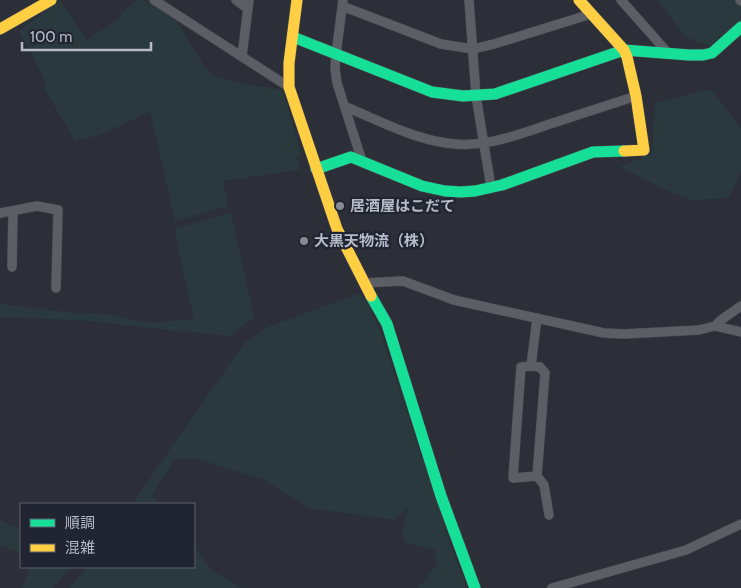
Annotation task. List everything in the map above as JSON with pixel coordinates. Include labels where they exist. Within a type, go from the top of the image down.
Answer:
[{"type":"street","points":[[0,29],[51,0]]},
{"type":"street","points":[[154,0],[166,2],[289,87]]},
{"type":"street","points":[[236,0],[249,4],[242,56]]},
{"type":"street","points":[[297,0],[289,63],[289,87],[337,229],[387,324],[441,496],[475,588]]},
{"type":"street","points":[[469,0],[476,96],[491,188]]},
{"type":"street","points":[[316,169],[351,157],[422,186],[444,191],[475,191],[502,185],[593,152],[644,150],[636,96],[624,50],[579,0]]},
{"type":"street","points":[[620,0],[668,53]]},
{"type":"street","points":[[362,161],[337,82],[336,54],[343,3],[441,44],[473,49],[591,14]]},
{"type":"street","points":[[293,37],[432,92],[448,96],[476,96],[495,94],[624,50],[703,55],[712,53],[741,27]]},
{"type":"street","points":[[346,107],[407,132],[436,141],[464,145],[484,144],[507,138],[636,96]]},
{"type":"street","points":[[0,213],[38,206],[58,210],[56,288]]},
{"type":"street","points":[[12,267],[13,211]]},
{"type":"street","points":[[364,283],[403,282],[454,300],[604,334],[699,330],[715,326],[741,306]]},
{"type":"street","points":[[531,366],[537,318]]},
{"type":"street","points":[[715,326],[741,332]]},
{"type":"street","points":[[537,476],[513,478],[522,368],[531,366],[540,367],[545,373],[537,476],[544,485],[549,515]]},
{"type":"street","points":[[552,588],[686,550],[741,524]]},
{"type":"shaded area","points":[[60,0],[87,40],[119,19],[121,14],[136,0],[146,1],[175,19],[205,67],[216,77],[283,90],[301,154],[296,156],[300,170],[223,181],[228,206],[175,221],[150,111],[100,135],[75,141],[45,90],[44,78],[19,31]]},
{"type":"shaded area","points":[[658,0],[741,0],[741,41],[730,29],[710,46],[685,37]]},
{"type":"shaded area","points":[[703,90],[713,91],[741,129],[741,171],[729,198],[693,200],[668,191],[620,167],[652,153],[655,103]]},
{"type":"shaded area","points":[[231,213],[254,317],[230,336],[76,320],[0,317],[0,304],[84,314],[97,313],[151,323],[194,320],[174,229]]},
{"type":"shaded area","points":[[360,293],[366,300],[379,328],[467,588],[418,588],[437,565],[434,549],[405,543],[402,532],[409,506],[395,520],[309,508],[264,480],[198,459],[175,459],[152,495],[158,503],[133,503],[245,342],[268,327]]},
{"type":"shaded area","points":[[0,520],[20,529],[20,553],[0,545]]},
{"type":"shaded area","points":[[195,548],[213,571],[242,588],[70,588],[86,568],[195,568]]},
{"type":"shaded area","points":[[30,568],[70,568],[53,588],[22,588]]},
{"type":"traffic: fast","points":[[293,37],[432,92],[463,96],[495,94],[624,50],[689,55],[712,53],[741,27]]},
{"type":"traffic: fast","points":[[316,169],[351,157],[422,186],[461,192],[502,185],[593,152],[624,151]]},
{"type":"traffic: fast","points":[[371,296],[387,324],[441,496],[475,588]]},
{"type":"traffic: slow","points":[[0,29],[51,0]]},
{"type":"traffic: slow","points":[[297,0],[289,63],[289,87],[337,229],[371,296]]},
{"type":"traffic: slow","points":[[579,0],[624,50],[627,57],[636,96],[644,150],[624,151]]},
{"type":"place","name":"居酒屋はこだて","points":[[340,206]]},
{"type":"place","name":"大黒天物流（株）","points":[[304,241]]}]
